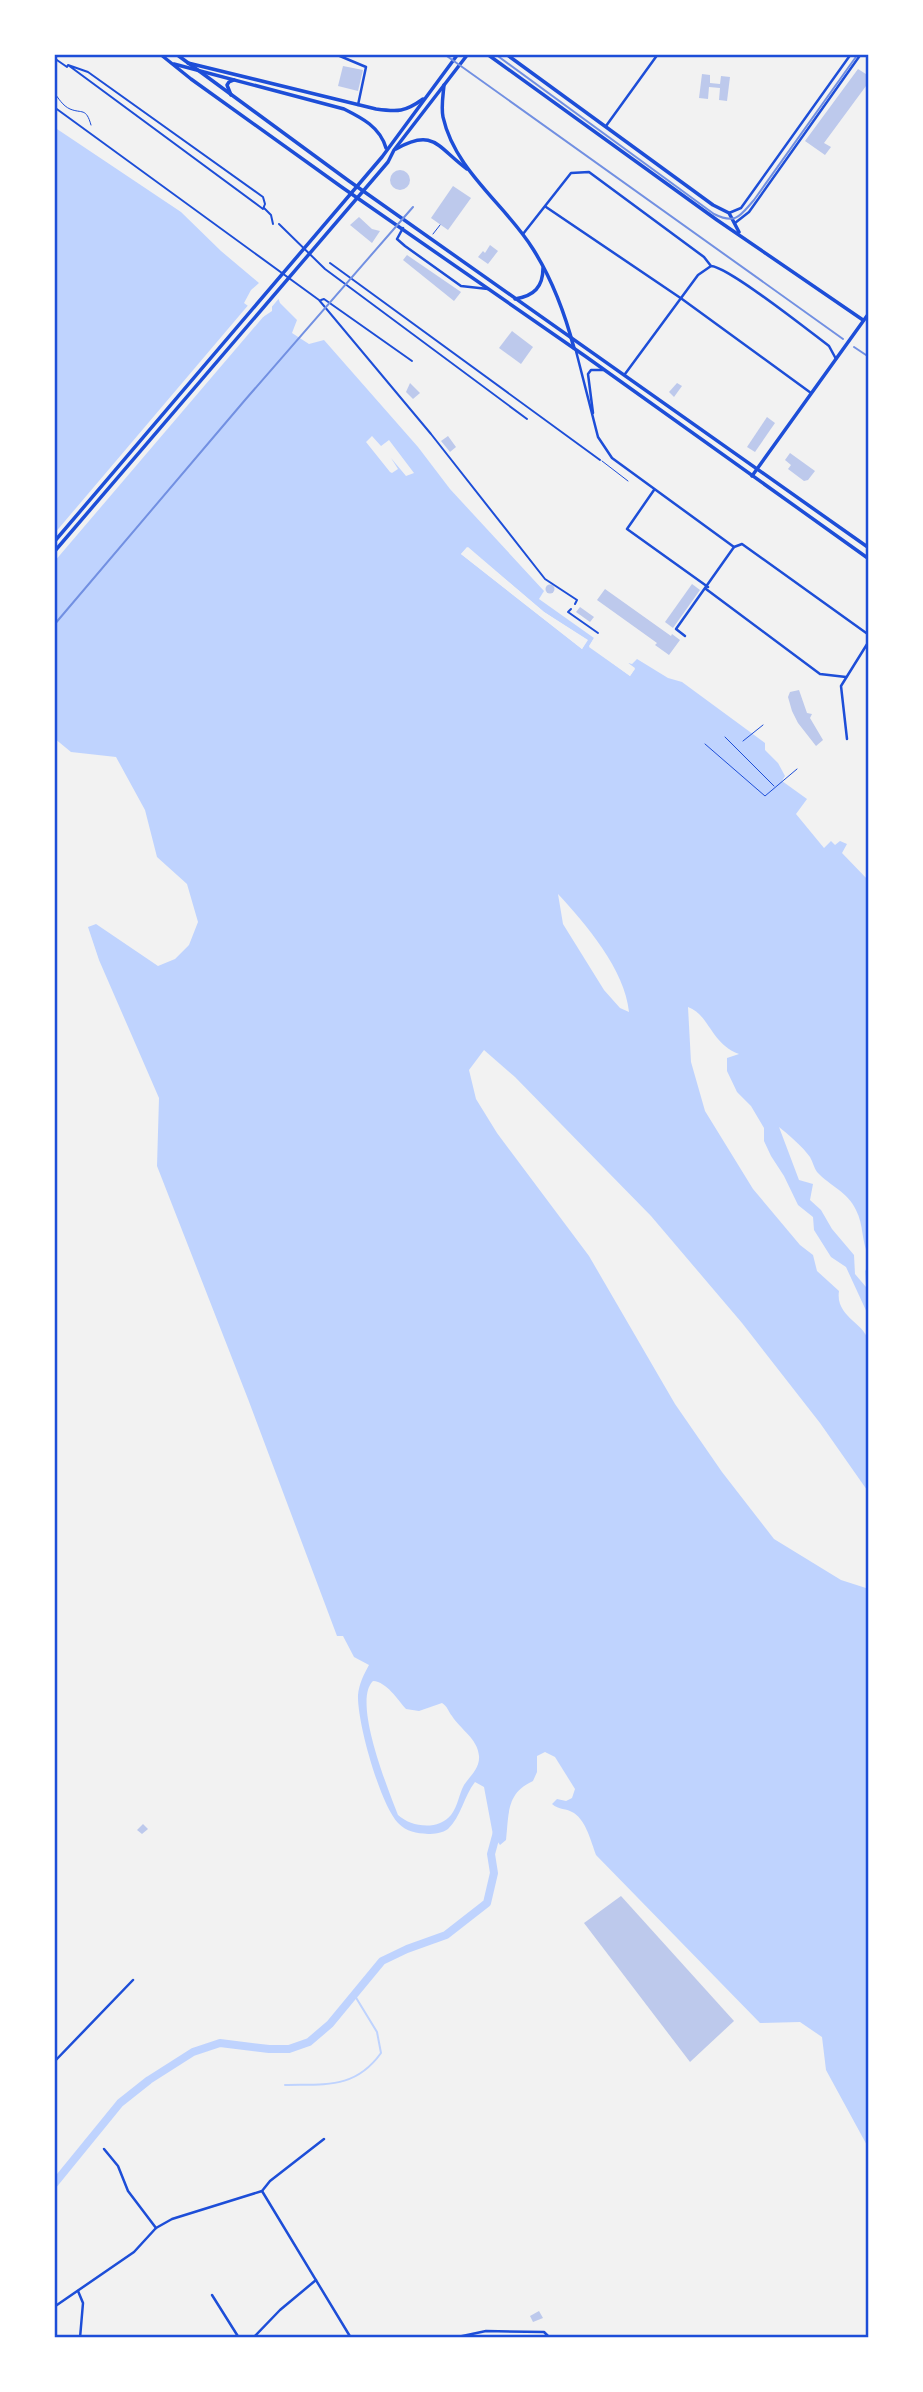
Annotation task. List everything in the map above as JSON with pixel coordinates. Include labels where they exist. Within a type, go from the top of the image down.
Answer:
[{"type":"main road","points":[[160,54],[343,188],[869,559]]},
{"type":"main road","points":[[176,54],[515,299],[869,548]]},
{"type":"main road","points":[[54,542],[382,157],[458,54]]},
{"type":"main road","points":[[487,54],[717,220],[863,320]]},
{"type":"main road","points":[[499,63],[506,54],[729,214],[740,234]]},
{"type":"main road","points":[[54,552],[388,162],[394,150],[467,55]]},
{"type":"main road","points":[[188,63],[358,105],[401,111],[408,110],[428,95]]},
{"type":"main road","points":[[174,64],[344,109],[359,116],[378,131],[386,149]]},
{"type":"main road","points":[[232,97],[227,85],[235,80]]},
{"type":"main road","points":[[445,84],[443,117],[452,141],[471,172],[523,234],[542,265],[553,287],[575,350]]},
{"type":"main road","points":[[394,150],[411,140],[430,141],[471,172]]},
{"type":"main road","points":[[717,220],[735,223]]},
{"type":"main road","points":[[515,299],[531,295],[540,284],[542,265]]},
{"type":"main road","points":[[540,284],[548,283],[553,287]]},
{"type":"main road","points":[[752,476],[869,313]]},
{"type":"street","points":[[335,54],[366,67],[358,105]]},
{"type":"street","points":[[606,126],[658,54]]},
{"type":"street","points":[[729,214],[741,208],[851,54]]},
{"type":"street","points":[[735,223],[749,212],[861,54]]},
{"type":"street","points":[[54,58],[88,72],[263,197],[263,208]]},
{"type":"street","points":[[68,65],[263,208],[271,215],[273,224]]},
{"type":"street","points":[[54,107],[320,300],[431,434],[545,579],[577,600],[575,604]]},
{"type":"street","points":[[523,234],[571,173],[589,172],[704,257],[711,266],[720,268],[738,280],[829,346],[836,359]]},
{"type":"street","points":[[546,207],[682,299],[811,393]]},
{"type":"street","points":[[279,224],[325,269],[527,419]]},
{"type":"street","points":[[403,228],[397,239],[461,286],[489,289]]},
{"type":"street","points":[[330,263],[600,460]]},
{"type":"street","points":[[625,374],[698,275],[711,266]]},
{"type":"street","points":[[320,300],[324,299],[412,361]]},
{"type":"street","points":[[575,350],[594,424],[605,451],[734,547]]},
{"type":"street","points":[[594,424],[588,374],[593,370],[604,370]]},
{"type":"street","points":[[654,490],[627,529],[820,674],[846,677]]},
{"type":"street","points":[[685,636],[676,629],[734,547],[742,544],[869,635]]},
{"type":"street","points":[[571,609],[568,612],[598,633]]},
{"type":"street","points":[[847,739],[842,684],[869,641]]},
{"type":"street","points":[[54,2062],[133,1980]]},
{"type":"street","points":[[54,2306],[134,2252],[156,2228],[175,2218],[262,2191],[270,2180],[324,2138]]},
{"type":"street","points":[[104,2149],[118,2166],[128,2190],[156,2228]]},
{"type":"street","points":[[262,2191],[351,2338]]},
{"type":"street","points":[[253,2338],[316,2280]]},
{"type":"street","points":[[78,2291],[83,2303],[80,2338]]},
{"type":"street","points":[[212,2295],[239,2338]]},
{"type":"street","points":[[453,2338],[486,2331],[544,2332],[550,2338]]},
{"type":"lane","points":[[600,460],[628,481]]},
{"type":"path","points":[[54,92],[67,107],[87,114],[91,125]]},
{"type":"path","points":[[743,741],[764,725]]},
{"type":"path","points":[[725,737],[776,787]]},
{"type":"path","points":[[705,744],[765,796],[797,769]]},
{"type":"water","points":[[54,127],[181,212],[259,283],[251,290],[244,303],[263,317],[272,311],[272,302],[277,295],[280,303],[297,320],[292,333],[309,344],[324,340],[418,447],[450,489],[544,591],[539,599],[594,638],[589,647],[630,676],[635,669],[628,663],[632,664],[637,659],[668,678],[682,682],[765,743],[765,750],[778,763],[785,776],[782,781],[807,799],[796,814],[824,848],[831,841],[835,845],[840,841],[847,844],[842,853],[869,881],[869,1257],[859,1216],[853,1204],[817,1172],[807,1153],[779,1127],[799,1180],[813,1184],[810,1200],[821,1210],[832,1229],[854,1255],[855,1274],[866,1287],[865,1271],[869,1265],[869,1317],[846,1267],[831,1257],[814,1230],[813,1217],[798,1205],[764,1141],[764,1128],[751,1106],[737,1092],[727,1071],[727,1058],[739,1054],[722,1043],[701,1016],[688,1007],[691,1062],[705,1111],[753,1189],[800,1245],[813,1255],[817,1271],[839,1291],[842,1308],[867,1337],[869,1509],[867,1490],[820,1423],[742,1323],[651,1216],[515,1077],[484,1050],[469,1070],[476,1099],[497,1133],[589,1256],[675,1404],[722,1472],[774,1539],[841,1580],[869,1589],[869,2149],[826,2070],[822,2037],[800,2022],[760,2023],[596,1855],[582,1821],[571,1811],[552,1804],[557,1799],[566,1801],[572,1798],[575,1789],[555,1757],[545,1752],[537,1756],[537,1772],[533,1781],[513,1798],[506,1840],[500,1845],[493,1835],[484,1787],[475,1782],[456,1819],[444,1831],[428,1834],[412,1831],[401,1826],[391,1813],[377,1781],[361,1724],[359,1687],[369,1665],[354,1657],[343,1636],[337,1636],[157,1166],[159,1098],[99,960],[88,927],[96,924],[158,966],[175,959],[189,945],[198,922],[187,884],[157,857],[145,810],[116,757],[71,752],[54,738]],"holes":[[[468,547],[544,612],[587,640],[582,649],[461,554]],[[558,894],[603,948],[620,980],[629,1012],[620,1008],[604,990],[563,924]],[[373,1681],[383,1684],[406,1709],[419,1711],[442,1703],[475,1744],[479,1756],[478,1764],[446,1820],[424,1826],[398,1815],[374,1746],[367,1707],[368,1691]]]},
{"type":"pier","points":[[278,292],[281,296],[54,562],[54,534],[250,303],[263,313],[269,309],[269,301]]},
{"type":"pier","points":[[372,436],[381,446],[389,440],[414,473],[406,476],[391,458],[398,469],[390,472],[366,442]]},
{"type":"pier","points":[[467,547],[544,612],[588,640],[582,649],[461,554]],"holes":[[[466,553],[542,614],[583,641],[581,644],[499,582]]]},
{"type":"pier","points":[[594,638],[598,638],[594,645],[629,671],[625,663],[631,660],[628,663],[635,668],[630,676],[589,646]]},
{"type":"building","points":[[343,66],[363,70],[358,91],[338,86]]},
{"type":"building","points":[[858,69],[869,76],[869,88],[866,86],[824,143],[831,147],[825,155],[805,141]]},
{"type":"building","points":[[702,74],[710,75],[710,83],[720,84],[721,76],[730,77],[727,101],[719,100],[720,88],[709,87],[708,99],[699,98]]},
{"type":"building","points":[[396,170],[404,170],[410,180],[404,190],[396,190],[390,184],[390,176]]},
{"type":"building","points":[[453,186],[471,198],[448,230],[431,218]]},
{"type":"building","points":[[359,217],[372,229],[380,231],[372,243],[350,225]]},
{"type":"building","points":[[490,245],[498,251],[488,264],[478,257],[483,251],[485,253]]},
{"type":"building","points":[[407,255],[461,292],[454,301],[403,260]]},
{"type":"building","points":[[512,331],[533,347],[521,364],[499,348]]},
{"type":"building","points":[[410,383],[420,393],[413,399],[406,392]]},
{"type":"building","points":[[677,383],[682,386],[674,397],[669,392]]},
{"type":"building","points":[[767,417],[775,423],[755,452],[747,447]]},
{"type":"building","points":[[448,436],[456,447],[450,452],[441,441]]},
{"type":"building","points":[[790,453],[815,471],[808,480],[804,481],[788,469],[791,465],[785,460]]},
{"type":"building","points":[[550,584],[555,589],[550,594],[545,589]]},
{"type":"building","points":[[692,584],[700,590],[673,628],[665,622]]},
{"type":"building","points":[[605,589],[680,640],[669,655],[655,645],[657,643],[597,600]]},
{"type":"building","points":[[580,607],[594,617],[590,622],[576,612]]},
{"type":"building","points":[[799,690],[807,713],[812,714],[810,718],[823,740],[816,746],[792,711],[788,697],[790,692]]},
{"type":"building","points":[[143,1824],[148,1829],[142,1834],[137,1830]]},
{"type":"building","points":[[621,1896],[734,2021],[690,2062],[584,1923]]},
{"type":"building","points":[[539,2311],[543,2318],[533,2322],[530,2316]]},
{"type":"waterway","points":[[54,2184],[120,2103],[149,2080],[193,2052],[220,2043],[289,2049],[309,2042],[330,2024],[382,1961],[446,1935],[487,1903],[494,1873],[491,1854],[497,1832]]},
{"type":"waterway","points":[[285,2085],[327,2084],[350,2079],[371,2065],[381,2053],[377,2032],[355,1996]]},
{"type":"tram line","points":[[495,54],[714,214],[728,219],[737,217],[754,200],[858,54]]},
{"type":"railway","points":[[444,54],[843,339]]},
{"type":"railway","points":[[54,625],[413,207]]},
{"type":"railway","points":[[854,347],[869,357]]}]
